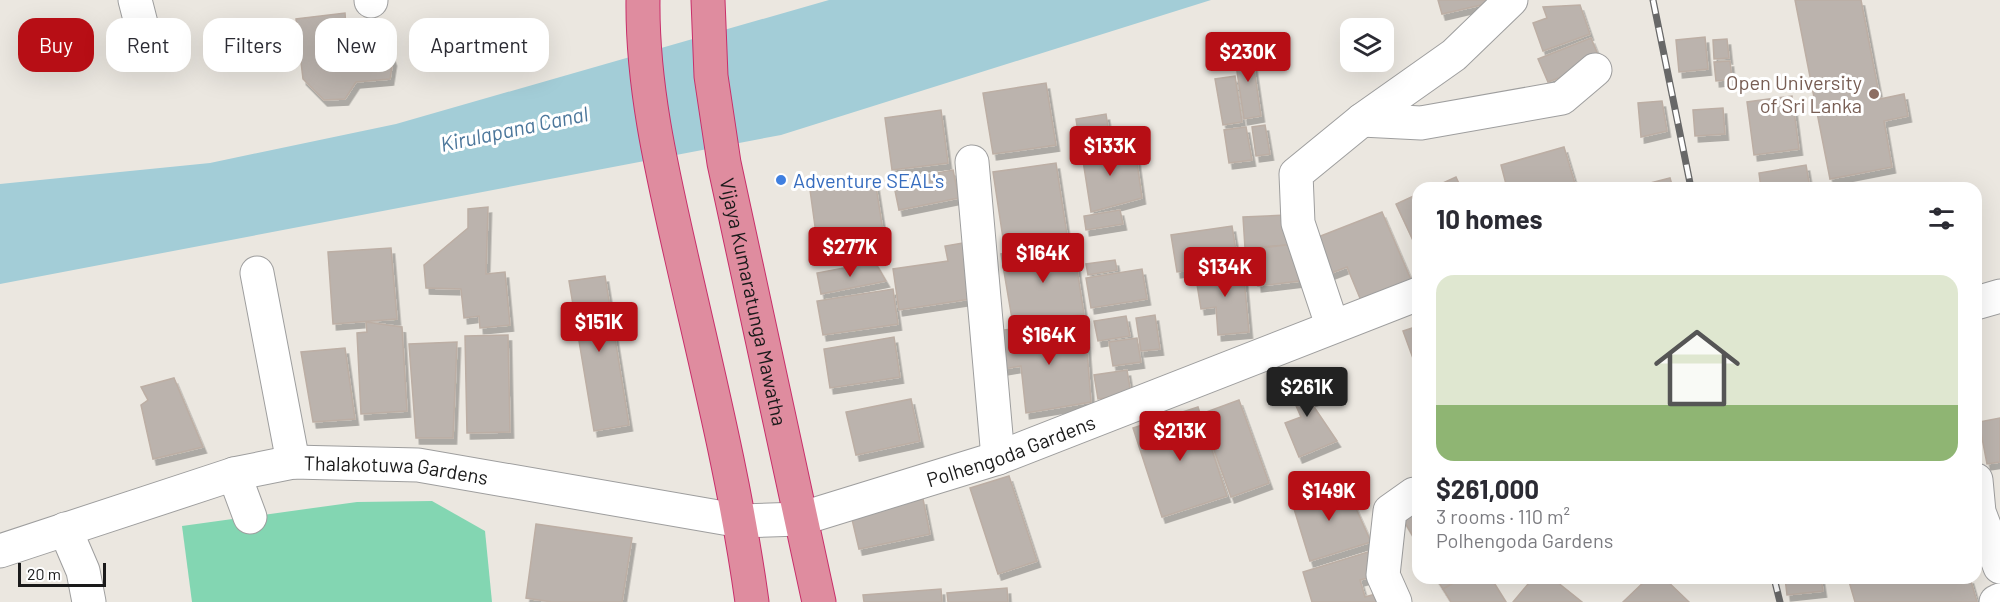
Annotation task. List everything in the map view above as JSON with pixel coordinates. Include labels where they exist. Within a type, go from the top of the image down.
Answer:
[{"type":"highway","name":"Vijaya Kumaratunga Mawatha","points":[[708,0],[711,76],[724,162],[819,602]]},
{"type":"highway","points":[[643,4],[646,73],[665,183],[741,521],[752,602]]},
{"type":"street","points":[[135,0],[140,18]]},
{"type":"street","points":[[1332,325],[1298,223],[1296,174],[1362,120],[1454,55],[1511,0]]},
{"type":"street","points":[[1362,120],[1422,123],[1562,98],[1595,70]]},
{"type":"street","points":[[972,162],[998,458]]},
{"type":"street","points":[[257,273],[293,462]]},
{"type":"street","name":"Polhengoda Gardens","points":[[800,519],[998,458],[1332,325],[1412,296]]},
{"type":"street","points":[[1982,301],[2000,296]]},
{"type":"street","name":"Thalakotuwa Gardens","points":[[0,550],[234,474],[293,462],[418,465],[741,521],[800,519]]},
{"type":"street","points":[[234,474],[250,517]]},
{"type":"street","points":[[1395,602],[1383,575],[1390,511],[1412,495]]},
{"type":"street","points":[[1982,520],[2000,567]]},
{"type":"street","points":[[65,529],[83,571],[89,602]]},
{"type":"green space","points":[[432,501],[485,531],[492,602],[192,602],[182,526],[357,502]]},
{"type":"water","name":"Kirulapana Canal","points":[[829,0],[1211,0],[781,135],[0,284],[0,184],[210,163],[396,124]]},
{"type":"building","points":[[1438,0],[1493,0],[1494,2],[1442,14]]},
{"type":"building","points":[[1795,0],[1861,0],[1880,99],[1904,94],[1908,116],[1884,121],[1892,167],[1830,179]]},
{"type":"building","points":[[1580,5],[1590,34],[1543,51],[1533,23],[1547,18],[1543,7]]},
{"type":"building","points":[[345,13],[345,18],[315,18],[315,72],[391,72],[390,79],[356,82],[345,99],[324,100],[303,79],[303,18]]},
{"type":"building","points":[[1705,37],[1708,69],[1679,72],[1676,40]]},
{"type":"building","points":[[1591,38],[1601,62],[1548,82],[1538,59]]},
{"type":"building","points":[[1727,39],[1729,58],[1714,59],[1713,40]]},
{"type":"building","points":[[1251,48],[1261,116],[1244,119],[1234,51]]},
{"type":"building","points":[[1730,61],[1732,79],[1716,81],[1714,62]]},
{"type":"building","points":[[1235,76],[1242,122],[1223,125],[1215,79]]},
{"type":"building","points":[[1046,83],[1056,145],[993,154],[983,93]]},
{"type":"building","points":[[1792,96],[1799,149],[1754,155],[1747,102]]},
{"type":"building","points":[[1662,101],[1667,131],[1641,137],[1638,103]]},
{"type":"building","points":[[1723,108],[1725,134],[1695,136],[1693,110]]},
{"type":"building","points":[[941,110],[948,163],[892,170],[885,118]]},
{"type":"building","points":[[1106,114],[1110,140],[1080,145],[1076,119]]},
{"type":"building","points":[[1265,125],[1270,154],[1256,156],[1252,127]]},
{"type":"building","points":[[1246,127],[1252,160],[1229,163],[1224,130]]},
{"type":"building","points":[[1117,143],[1119,158],[1136,155],[1142,198],[1091,212],[1081,148]]},
{"type":"building","points":[[1564,147],[1574,182],[1505,182],[1501,165]]},
{"type":"building","points":[[1056,163],[1067,235],[1004,245],[993,172]]},
{"type":"building","points":[[1806,165],[1809,182],[1760,182],[1759,173]]},
{"type":"building","points":[[953,170],[959,198],[899,210],[893,181]]},
{"type":"building","points":[[1456,177],[1458,182],[1445,182]]},
{"type":"building","points":[[1670,178],[1671,182],[1654,182]]},
{"type":"building","points":[[875,180],[883,231],[817,241],[810,190]]},
{"type":"building","points":[[1412,197],[1412,238],[1396,204]]},
{"type":"building","points":[[488,207],[486,274],[505,272],[510,325],[480,328],[479,316],[464,318],[461,289],[426,288],[424,265],[468,228],[468,209]]},
{"type":"building","points":[[1120,210],[1123,224],[1086,230],[1084,216]]},
{"type":"building","points":[[1382,212],[1412,282],[1362,303],[1347,267],[1326,275],[1313,239]]},
{"type":"building","points":[[1286,215],[1288,245],[1245,248],[1243,217]]},
{"type":"building","points":[[1232,226],[1238,263],[1177,272],[1171,235]]},
{"type":"building","points":[[975,241],[970,299],[899,310],[893,269],[948,261],[945,246]]},
{"type":"building","points":[[1073,243],[1084,314],[1013,325],[1001,254]]},
{"type":"building","points":[[1303,243],[1308,280],[1258,286],[1253,249]]},
{"type":"building","points":[[391,248],[397,319],[333,324],[328,252]]},
{"type":"building","points":[[1115,260],[1117,270],[1088,275],[1086,264]]},
{"type":"building","points":[[875,262],[886,281],[821,294],[817,273]]},
{"type":"building","points":[[1243,267],[1249,332],[1218,335],[1216,307],[1201,309],[1195,272]]},
{"type":"building","points":[[1142,269],[1147,299],[1091,308],[1086,278]]},
{"type":"building","points":[[605,276],[629,425],[594,431],[569,281]]},
{"type":"building","points":[[893,289],[898,324],[823,335],[817,301]]},
{"type":"building","points":[[1155,315],[1160,349],[1141,351],[1136,318]]},
{"type":"building","points":[[1126,316],[1130,336],[1098,341],[1094,321]]},
{"type":"building","points":[[366,322],[402,327],[407,411],[361,414],[357,333],[367,332]]},
{"type":"building","points":[[1085,324],[1091,402],[1026,413],[1021,366],[1004,369],[997,331],[1034,326],[1036,337]]},
{"type":"building","points":[[1412,328],[1412,356],[1403,331]]},
{"type":"building","points":[[508,335],[510,432],[467,433],[465,336]]},
{"type":"building","points":[[894,337],[900,377],[830,388],[824,349]]},
{"type":"building","points":[[1137,338],[1141,362],[1113,366],[1109,342]]},
{"type":"building","points":[[457,342],[453,438],[416,438],[409,344]]},
{"type":"building","points":[[345,348],[355,419],[313,422],[301,352]]},
{"type":"building","points":[[1127,370],[1131,394],[1098,399],[1094,375]]},
{"type":"building","points":[[1309,373],[1320,398],[1310,401],[1337,441],[1299,457],[1285,423],[1301,417],[1286,383]]},
{"type":"building","points":[[174,378],[203,447],[153,459],[141,405],[148,400],[141,387]]},
{"type":"building","points":[[911,399],[920,441],[856,455],[846,412]]},
{"type":"building","points":[[1239,400],[1269,483],[1231,497],[1201,414]]},
{"type":"building","points":[[1198,407],[1227,496],[1162,517],[1133,428]]},
{"type":"building","points":[[2000,418],[2000,462],[1987,464],[1982,438],[1982,421]]},
{"type":"building","points":[[1009,476],[1037,561],[998,574],[970,488]]},
{"type":"building","points":[[1344,482],[1371,542],[1310,561],[1291,499]]},
{"type":"building","points":[[923,499],[930,534],[859,549],[851,515]]},
{"type":"building","points":[[1412,511],[1412,535],[1401,516]]},
{"type":"building","points":[[536,524],[632,538],[622,602],[552,602],[526,598]]},
{"type":"building","points":[[1368,552],[1375,576],[1360,580],[1365,597],[1379,593],[1381,602],[1312,602],[1303,572]]},
{"type":"building","points":[[1440,584],[1452,584],[1443,589]]},
{"type":"building","points":[[1452,584],[1495,584],[1506,602],[1451,602],[1443,589]]},
{"type":"building","points":[[1528,584],[1560,584],[1582,602],[1513,602]]},
{"type":"building","points":[[1642,584],[1670,584],[1689,602],[1623,602]]},
{"type":"building","points":[[1786,584],[1822,584],[1823,591],[1787,595]]},
{"type":"building","points":[[1850,584],[1972,584],[1977,602],[1855,602]]},
{"type":"building","points":[[1007,588],[1008,602],[948,602],[947,593]]},
{"type":"building","points":[[941,589],[942,602],[864,602],[863,595]]},
{"type":"railway","points":[[1653,0],[1690,182]]},
{"type":"railway","points":[[1776,584],[1780,602]]},
{"type":"place","name":"Open University of Sri Lanka","points":[[1874,94]]},
{"type":"place","name":"Adventure SEAL's","points":[[781,180]]}]
